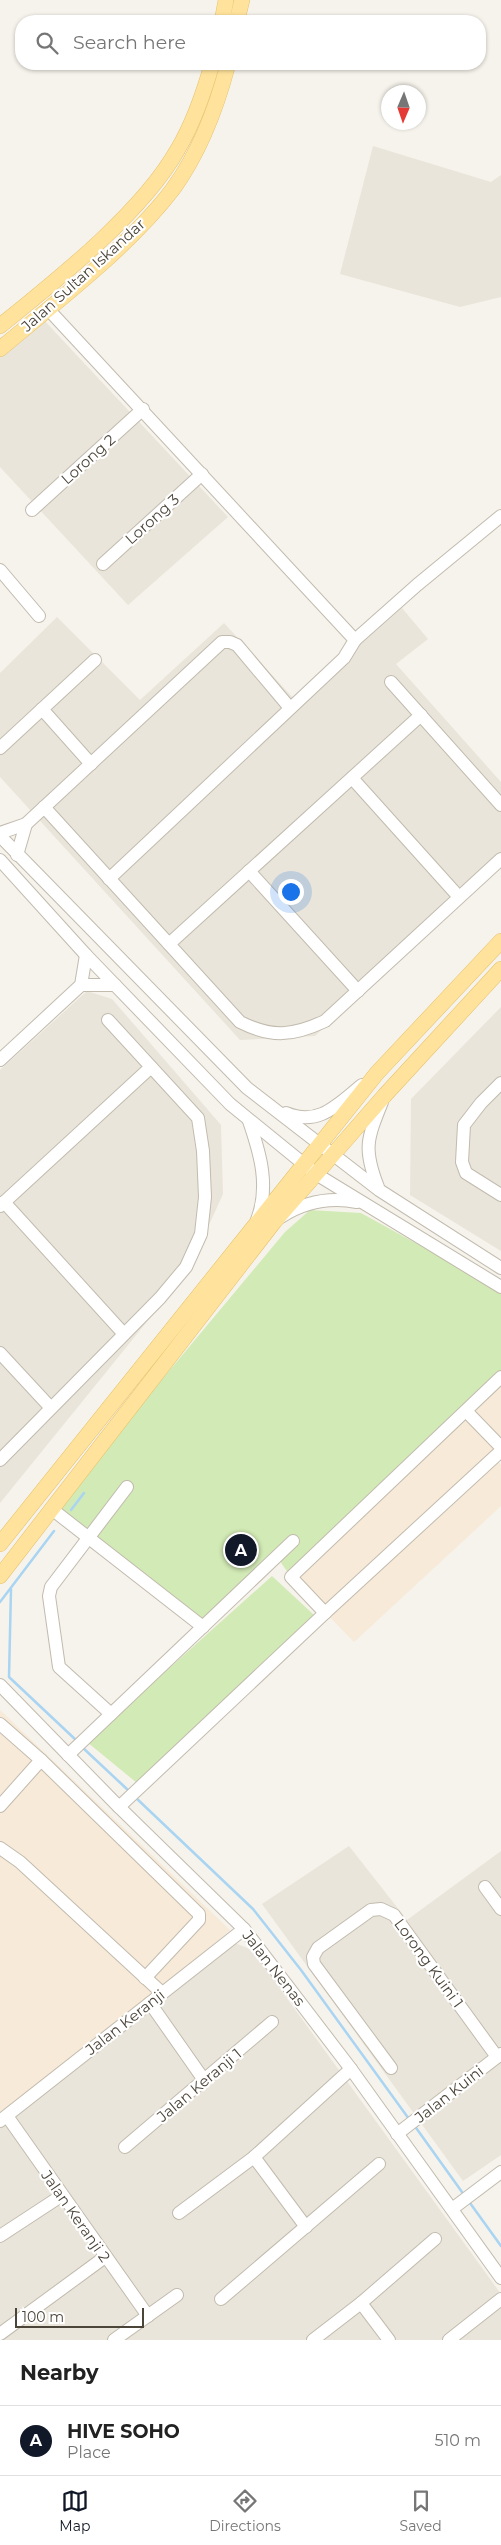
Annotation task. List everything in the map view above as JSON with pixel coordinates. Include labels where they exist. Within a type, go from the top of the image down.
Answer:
[{"type":"main road","points":[[223,15],[226,0]]},
{"type":"main road","points":[[238,15],[242,0]]},
{"type":"main road","name":"Jalan Sultan Iskandar","points":[[0,326],[84,255],[157,181],[179,149],[210,70]]},
{"type":"main road","name":"Jalan Sultan Iskandar","points":[[0,349],[48,309],[132,233],[173,188],[203,134],[226,70]]},
{"type":"main road","points":[[0,1544],[302,1164],[377,1073],[501,941]]},
{"type":"main road","points":[[0,1576],[53,1510],[274,1222],[384,1095],[501,969]]},
{"type":"street","points":[[48,309],[143,409],[355,640]]},
{"type":"street","name":"Lorong 2","points":[[32,510],[143,409]]},
{"type":"street","name":"Lorong 3","points":[[103,564],[202,474]]},
{"type":"street","points":[[109,879],[344,658],[355,640],[416,585],[501,516]]},
{"type":"street","points":[[2,576],[39,616]]},
{"type":"street","points":[[290,708],[238,645],[222,642],[26,824],[0,835],[17,855],[247,1088],[334,1153],[379,1190],[501,1268]]},
{"type":"street","points":[[0,748],[95,660]]},
{"type":"street","points":[[391,682],[501,805]]},
{"type":"street","points":[[42,709],[90,764]]},
{"type":"street","points":[[169,944],[421,715]]},
{"type":"street","points":[[352,778],[459,897]]},
{"type":"street","points":[[44,807],[240,1022],[258,1031],[283,1034],[307,1029],[325,1021],[501,859]]},
{"type":"street","points":[[17,855],[26,824]]},
{"type":"street","points":[[0,860],[86,955],[230,1104],[316,1174],[501,1287]]},
{"type":"street","points":[[249,871],[358,991]]},
{"type":"street","points":[[0,1060],[81,985],[86,955]]},
{"type":"street","points":[[81,985],[115,985]]},
{"type":"street","points":[[0,1460],[160,1298],[186,1267],[201,1234],[205,1197],[203,1151],[198,1118],[108,1020]]},
{"type":"street","points":[[124,1334],[2,1204],[151,1067]]},
{"type":"street","points":[[270,1106],[298,1118],[320,1115],[336,1108],[377,1073]]},
{"type":"street","points":[[501,1083],[465,1122],[462,1162],[466,1173],[501,1195]]},
{"type":"street","points":[[379,1190],[368,1162],[367,1142],[384,1095]]},
{"type":"street","points":[[249,1120],[258,1146],[263,1182],[262,1207],[257,1221]]},
{"type":"street","points":[[274,1222],[308,1203],[333,1199],[356,1201],[375,1210]]},
{"type":"street","points":[[0,1353],[51,1408]]},
{"type":"street","points":[[325,1613],[291,1577],[501,1377]]},
{"type":"street","points":[[123,1803],[501,1449],[466,1410]]},
{"type":"street","points":[[111,1714],[59,1668],[49,1596],[51,1586],[127,1486]]},
{"type":"street","points":[[53,1510],[203,1627]]},
{"type":"street","points":[[72,1751],[293,1541]]},
{"type":"street","name":"Jalan Nenas","points":[[2,1689],[72,1751],[98,1785],[123,1803],[201,1886],[244,1928],[351,2069],[401,2131],[452,2209],[501,2278]]},
{"type":"street","points":[[0,1724],[85,1802],[199,1914],[199,1920],[145,1978]]},
{"type":"street","points":[[0,1806],[41,1760]]},
{"type":"street","points":[[85,1802],[98,1785]]},
{"type":"street","points":[[0,1848],[20,1862],[162,1993]]},
{"type":"street","points":[[187,1901],[201,1886]]},
{"type":"street","points":[[485,1887],[501,1909]]},
{"type":"street","name":"Lorong Kuini 1","points":[[391,2068],[314,1964],[313,1957],[318,1948],[370,1910],[381,1909],[394,1915],[499,2056]]},
{"type":"street","name":"Jalan Keranji","points":[[3,2118],[244,1928]]},
{"type":"street","points":[[150,2003],[204,2080]]},
{"type":"street","name":"Jalan Keranji 1","points":[[125,2147],[272,2022]]},
{"type":"street","name":"Jalan Kuini","points":[[401,2131],[499,2056]]},
{"type":"street","points":[[179,2213],[254,2157],[351,2069]]},
{"type":"street","name":"Jalan Keranji 2","points":[[3,2118],[148,2316]]},
{"type":"street","points":[[254,2157],[306,2227]]},
{"type":"street","points":[[221,2299],[379,2164]]},
{"type":"street","points":[[452,2209],[501,2172]]},
{"type":"street","points":[[0,2236],[61,2196]]},
{"type":"street","points":[[313,2340],[361,2303],[435,2240]]},
{"type":"street","points":[[0,2334],[105,2257]]},
{"type":"street","points":[[114,2340],[177,2295]]},
{"type":"street","points":[[449,2340],[501,2299]]},
{"type":"street","points":[[361,2303],[389,2340]]},
{"type":"shaded area","points":[[373,146],[491,182],[501,175],[501,297],[460,307],[340,274]]},
{"type":"shaded area","points":[[41,317],[228,517],[128,605],[0,467],[0,352]]},
{"type":"shaded area","points":[[402,608],[428,639],[396,664],[501,782],[501,864],[315,1036],[240,1040],[0,777],[0,673],[57,617],[140,700],[224,623],[296,701]]},
{"type":"shaded area","points":[[87,991],[112,999],[221,1125],[223,1194],[188,1271],[0,1503],[0,1070]]},
{"type":"shaded area","points":[[501,1007],[501,1251],[410,1195],[411,1099]]},
{"type":"shaded area","points":[[501,1377],[501,1451],[494,1457],[501,1465],[501,1506],[354,1642],[291,1577]]},
{"type":"shaded area","points":[[0,1710],[230,1930],[129,2017],[0,2119]]},
{"type":"shaded area","points":[[349,1846],[407,1920],[501,1851],[501,2155],[463,2181],[262,1904]]},
{"type":"shaded area","points":[[230,1941],[252,1950],[501,2294],[501,2340],[0,2340],[0,2127]]},
{"type":"green space","points":[[310,1210],[361,1213],[501,1290],[501,1377],[291,1577],[277,1557],[203,1627],[53,1510],[285,1232]]},
{"type":"green space","points":[[272,1576],[314,1615],[137,1783],[87,1742]]},
{"type":"waterway","points":[[71,1510],[84,1493]]},
{"type":"waterway","points":[[0,1602],[54,1531]]},
{"type":"waterway","points":[[11,1589],[9,1677],[77,1741]]},
{"type":"waterway","points":[[82,1747],[129,1791]]},
{"type":"waterway","points":[[135,1797],[253,1909],[301,1970],[409,2119]]},
{"type":"waterway","points":[[414,2125],[462,2192]]},
{"type":"waterway","points":[[470,2203],[501,2246]]},
{"type":"place","name":"HIVE SOHO","points":[[241,1550]]}]
